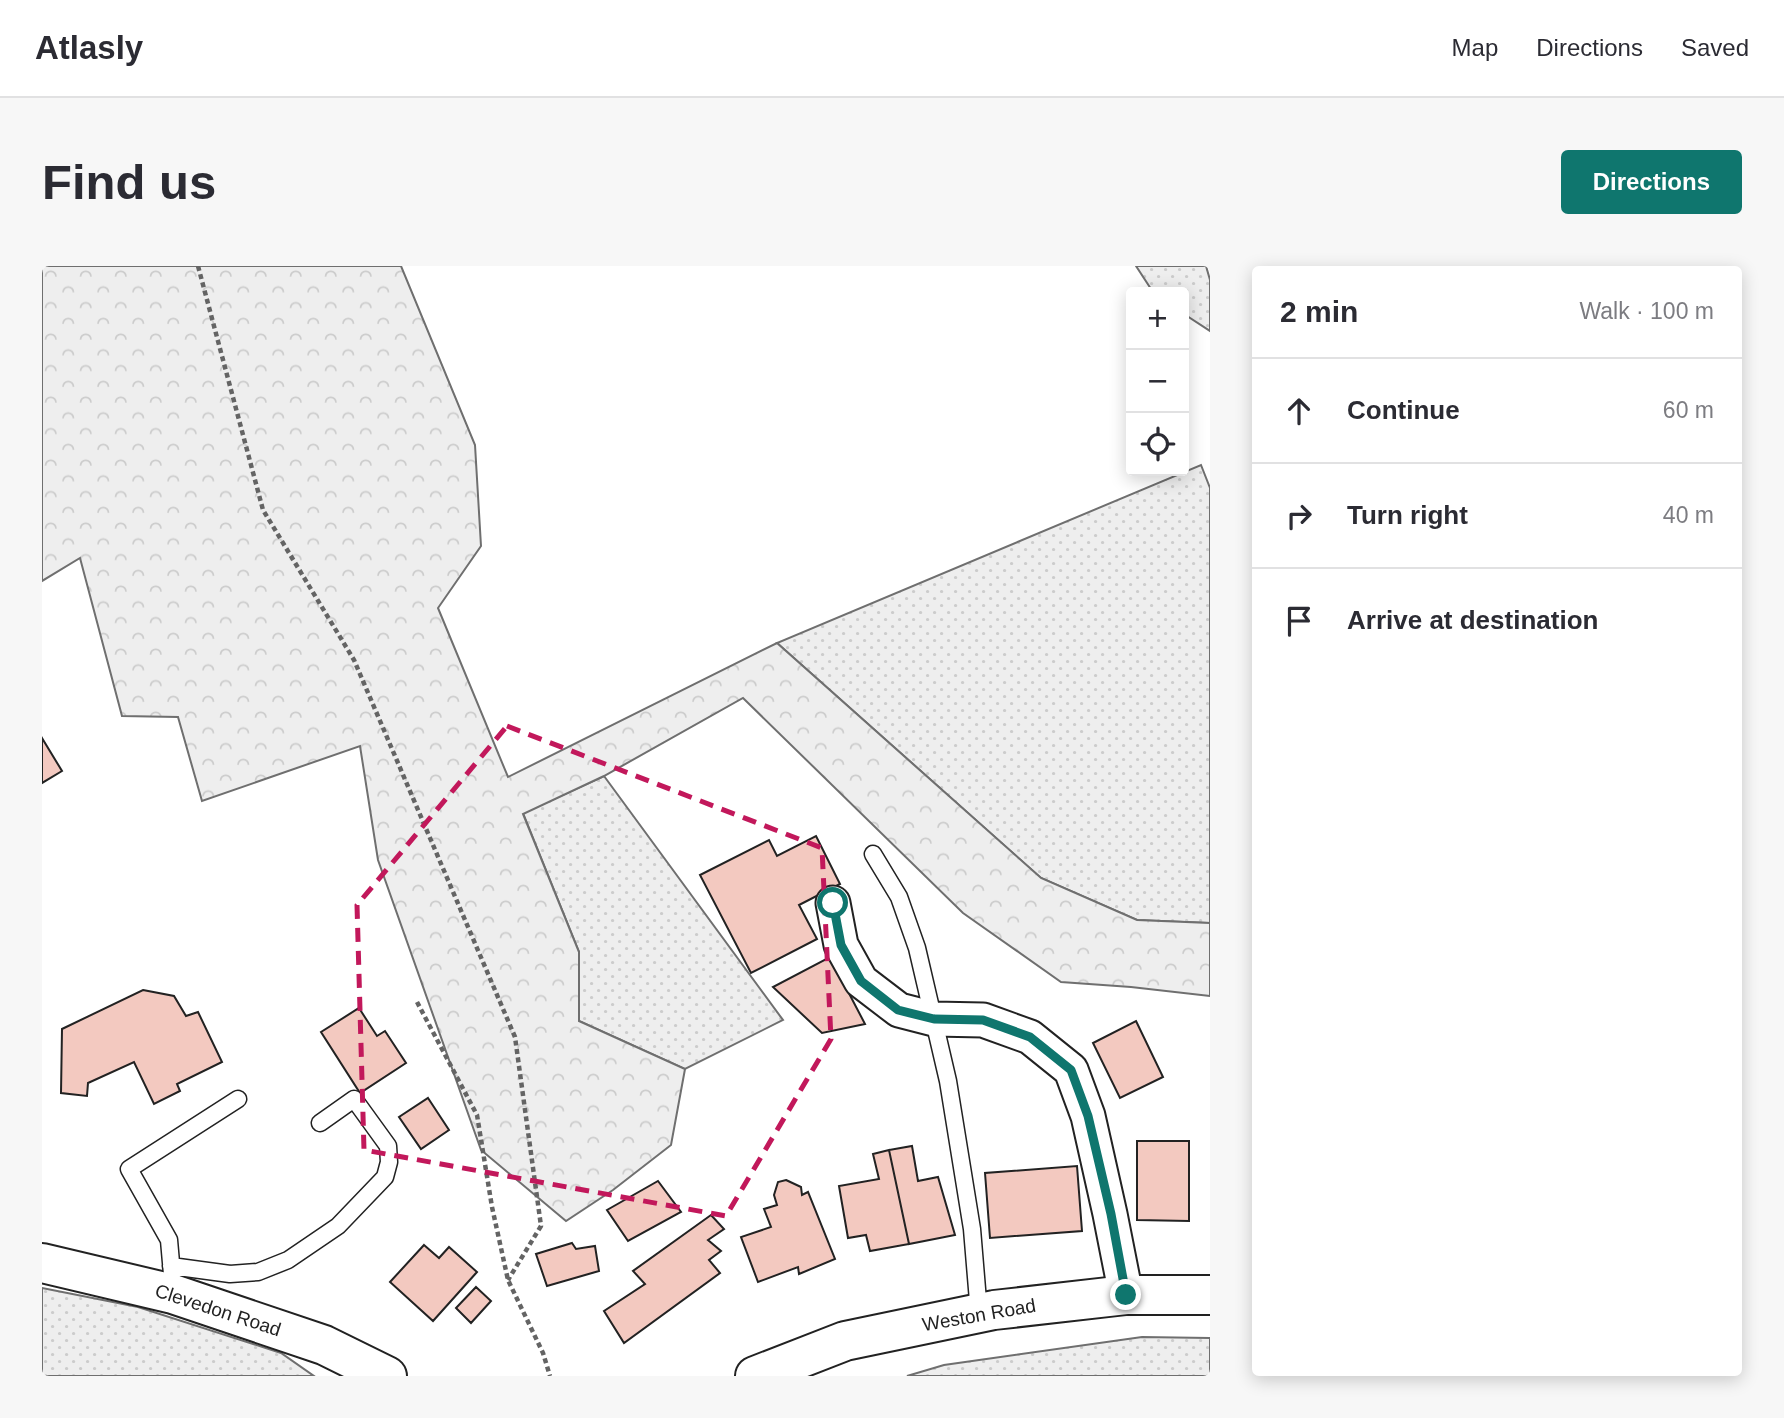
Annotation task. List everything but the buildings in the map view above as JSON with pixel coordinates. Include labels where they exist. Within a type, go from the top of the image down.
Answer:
[{"type":"street","points":[[833,903],[841,945],[861,981],[898,1010],[934,1019],[983,1020],[1030,1037],[1071,1070],[1088,1116],[1111,1214],[1126,1295]]},
{"type":"street","name":"Clevedon Road","points":[[42,1263],[172,1280],[324,1345],[387,1376]]},
{"type":"street","name":"Weston Road","points":[[755,1376],[845,1341],[979,1313],[1126,1295],[1210,1295]]},
{"type":"lane","points":[[873,854],[899,897],[917,948],[934,1019],[948,1081],[972,1229],[979,1313]]},
{"type":"lane","points":[[238,1099],[129,1169],[169,1240],[172,1280],[258,1272],[288,1260],[338,1226],[385,1177],[389,1162],[388,1146],[354,1099],[320,1123]]},
{"type":"path","points":[[198,266],[263,510],[354,660],[515,1037],[541,1226],[508,1280]]},
{"type":"path","points":[[417,1002],[477,1115],[492,1207],[508,1280],[543,1353],[550,1376]]},
{"type":"highlighted area","points":[[507,726],[822,848],[831,1039],[726,1216],[364,1150],[357,905]]},
{"type":"green space","points":[[42,266],[401,266],[475,445],[481,546],[438,608],[508,777],[777,643],[1041,878],[1137,920],[1210,923],[1210,996],[1061,982],[963,913],[743,698],[604,776],[523,814],[579,952],[579,1021],[685,1069],[671,1145],[613,1190],[566,1221],[481,1150],[378,860],[360,746],[202,801],[178,717],[122,716],[80,558],[42,581]]},
{"type":"green space","points":[[1136,266],[1206,266],[1210,280],[1210,331],[1189,317],[1189,287],[1150,287]]},
{"type":"green space","points":[[1201,465],[1210,488],[1210,923],[1137,920],[1041,878],[777,643],[1175,476],[1189,476],[1189,470]]},
{"type":"green space","points":[[604,776],[783,1020],[685,1069],[579,1021],[579,952],[523,813]]},
{"type":"green space","points":[[42,1288],[138,1307],[281,1353],[314,1376],[42,1376]]},
{"type":"green space","points":[[1142,1337],[1210,1338],[1210,1376],[907,1376],[944,1365]]},
{"type":"route","points":[[833,903],[841,945],[861,981],[898,1010],[934,1019],[983,1020],[1030,1037],[1071,1070],[1088,1116],[1111,1214],[1126,1295]]}]
